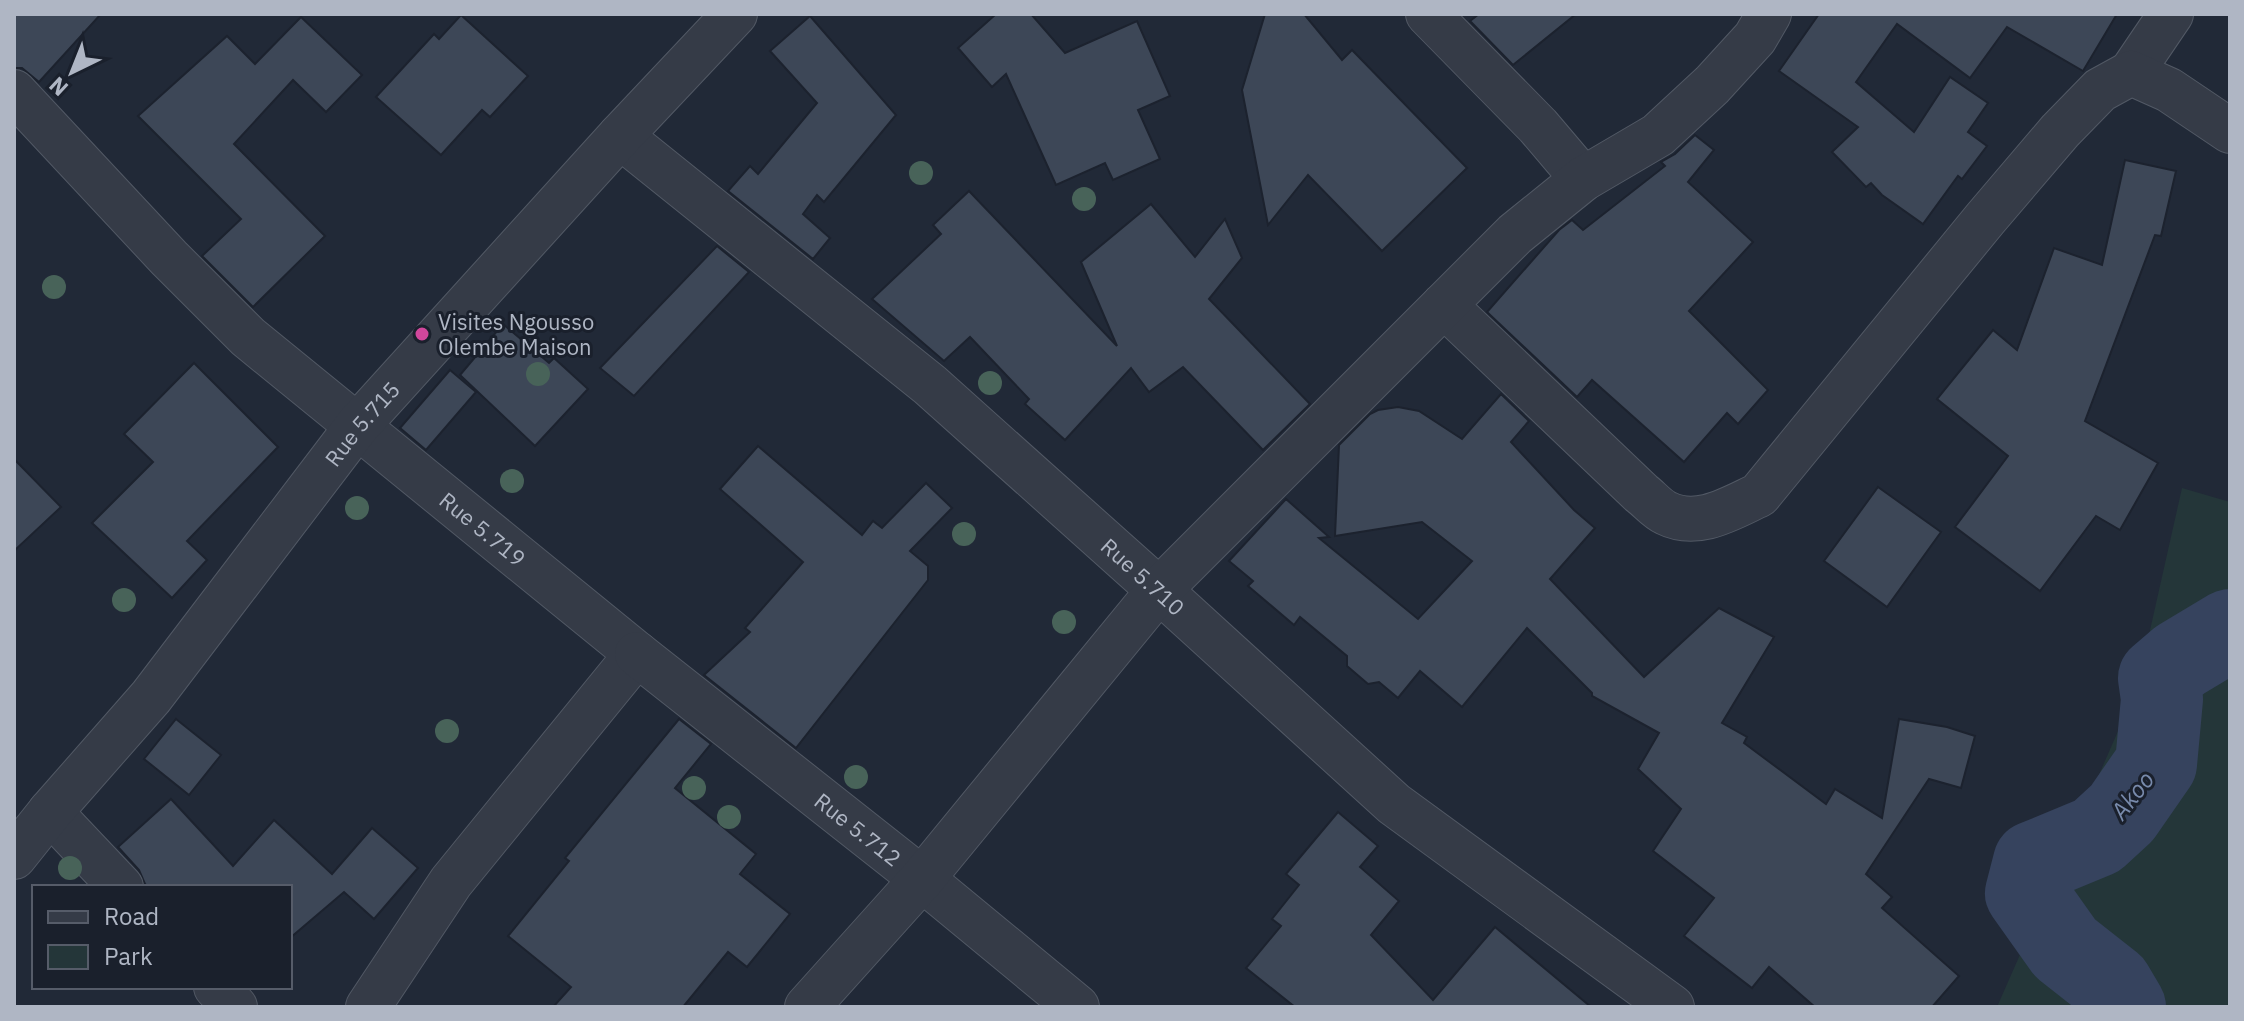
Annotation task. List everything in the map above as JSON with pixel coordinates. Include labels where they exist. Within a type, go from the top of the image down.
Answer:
[{"type":"street","name":"Rue 5.715","points":[[14,857],[151,697],[358,425],[735,14]]},
{"type":"street","points":[[1428,14],[1538,126],[1583,179]]},
{"type":"street","points":[[807,1007],[922,879],[1159,590],[1515,234],[1583,179],[1658,135],[1712,85],[1755,38],[1769,14]]},
{"type":"street","points":[[1444,305],[1641,493],[1667,514],[1693,519],[1716,515],[1759,495],[2060,131],[2100,90],[2131,73],[2171,14]]},
{"type":"street","points":[[2131,73],[2169,90],[2230,131]]},
{"type":"street","name":"Rue 5.719","points":[[14,92],[169,258],[248,337],[637,654]]},
{"type":"street","name":"Rue 5.710","points":[[620,136],[930,385],[1394,804],[1672,1007]]},
{"type":"street","points":[[368,1007],[451,882],[637,654]]},
{"type":"street","name":"Rue 5.712","points":[[637,654],[922,879],[1077,1007]]},
{"type":"street","points":[[50,812],[119,885]]},
{"type":"street","points":[[218,989],[235,1007]]},
{"type":"green space","points":[[2182,488],[2230,502],[2230,1007],[1997,1007],[2137,688]]},
{"type":"building","points":[[14,14],[101,14],[39,82],[22,68],[14,68]]},
{"type":"building","points":[[996,14],[1031,14],[1065,53],[1137,21],[1170,96],[1138,110],[1160,159],[1113,180],[1105,163],[1056,185],[1006,74],[992,87],[958,48]]},
{"type":"building","points":[[1265,14],[1304,14],[1342,60],[1352,50],[1467,168],[1382,251],[1308,175],[1268,225],[1242,90]]},
{"type":"building","points":[[1479,14],[1576,14],[1513,65],[1470,21]]},
{"type":"building","points":[[1819,14],[2117,14],[2083,71],[2007,27],[1970,78],[1897,24],[1856,82],[1914,132],[1950,77],[1988,103],[1968,132],[1987,146],[1962,179],[1958,176],[1923,224],[1882,195],[1871,183],[1866,187],[1832,152],[1858,127],[1779,71]]},
{"type":"building","points":[[461,15],[528,76],[490,117],[482,110],[441,155],[376,97],[434,34],[439,39]]},
{"type":"building","points":[[810,16],[896,115],[824,202],[817,195],[803,214],[830,238],[813,259],[728,191],[750,166],[758,174],[817,103],[770,51]]},
{"type":"building","points":[[301,17],[362,75],[326,112],[293,80],[234,144],[325,236],[253,307],[202,256],[241,219],[138,116],[227,36],[255,64]]},
{"type":"building","points":[[1695,135],[1714,150],[1688,182],[1753,242],[1689,311],[1768,390],[1738,424],[1727,413],[1684,462],[1592,380],[1577,397],[1487,312],[1559,230],[1572,220],[1583,230],[1665,166],[1661,162],[1675,154]]},
{"type":"building","points":[[2125,160],[2176,171],[2161,236],[2155,235],[2085,421],[2158,463],[2120,530],[2096,516],[2040,591],[1955,527],[2008,456],[1937,399],[1993,330],[2017,350],[2054,248],[2102,265]]},
{"type":"building","points":[[969,191],[1117,346],[1081,262],[1151,204],[1195,257],[1225,219],[1242,258],[1209,299],[1310,404],[1263,450],[1183,367],[1149,392],[1131,368],[1065,440],[1025,404],[1029,399],[970,337],[944,361],[872,299],[941,234],[933,225]]},
{"type":"building","points":[[717,246],[749,272],[634,396],[600,368]]},
{"type":"building","points":[[503,324],[549,363],[554,358],[588,389],[535,446],[460,375]]},
{"type":"building","points":[[194,363],[278,447],[187,541],[207,560],[172,598],[92,523],[153,462],[124,434]]},
{"type":"building","points":[[450,370],[476,392],[426,450],[400,428]]},
{"type":"building","points":[[1501,394],[1529,421],[1511,442],[1574,510],[1595,528],[1550,579],[1644,677],[1719,608],[1774,637],[1722,723],[1747,737],[1744,743],[1826,804],[1835,789],[1882,818],[1899,719],[1947,727],[1975,736],[1961,788],[1929,779],[1866,874],[1892,897],[1882,908],[1959,976],[1932,1007],[1815,1007],[1769,967],[1752,988],[1684,936],[1714,898],[1653,851],[1681,809],[1638,769],[1659,733],[1592,696],[1527,628],[1462,707],[1420,671],[1398,698],[1379,682],[1368,684],[1347,666],[1347,656],[1300,617],[1294,625],[1248,586],[1253,581],[1229,561],[1286,499],[1329,537],[1319,538],[1418,619],[1472,561],[1422,522],[1335,536],[1339,445],[1370,414],[1398,407],[1419,411],[1462,439]]},
{"type":"building","points":[[758,446],[862,535],[873,521],[882,528],[926,483],[952,508],[910,551],[928,566],[928,580],[796,748],[704,675],[750,632],[745,628],[803,562],[720,489]]},
{"type":"building","points":[[14,459],[61,507],[14,551]]},
{"type":"building","points":[[1878,487],[1941,532],[1887,607],[1824,561]]},
{"type":"building","points":[[176,719],[221,755],[189,795],[144,759]]},
{"type":"building","points":[[679,719],[711,744],[675,788],[756,854],[740,874],[790,914],[747,967],[728,952],[683,1007],[553,1007],[571,987],[508,936],[569,861],[565,858]]},
{"type":"building","points":[[171,799],[233,866],[274,820],[332,874],[372,828],[418,868],[374,919],[344,892],[292,936],[292,885],[146,885],[139,870],[118,847]]},
{"type":"building","points":[[1338,812],[1378,846],[1360,867],[1399,901],[1371,935],[1433,1000],[1495,927],[1591,1007],[1295,1007],[1246,968],[1281,926],[1272,919],[1299,885],[1286,874]]},
{"type":"waterway","name":"Akoo","points":[[2125,1007],[2112,985],[2065,948],[2026,893],[2034,862],[2097,836],[2122,813],[2156,764],[2162,699],[2159,678],[2180,660],[2230,630]]},
{"type":"place","name":"Visites Ngousso Olembe Maison","points":[[422,334]]}]
